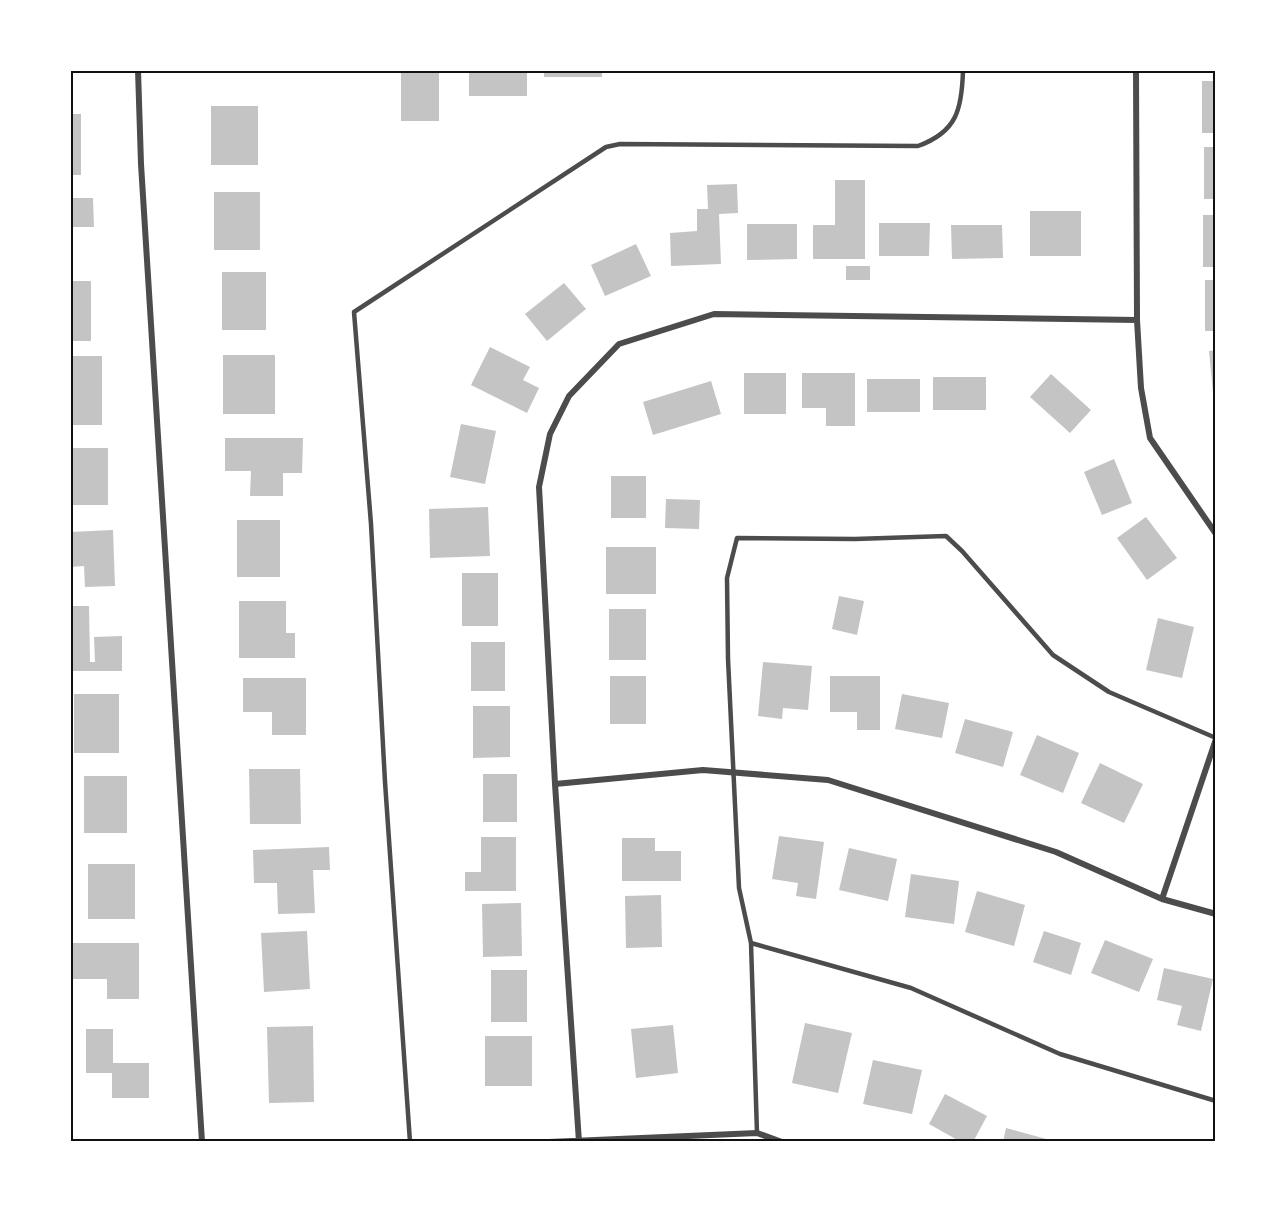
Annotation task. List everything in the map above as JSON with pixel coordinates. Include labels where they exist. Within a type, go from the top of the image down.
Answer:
[{"type":"street","points":[[138,70],[141,164],[202,1142]]},
{"type":"street","points":[[1136,70],[1137,320],[1141,387],[1149,438],[1215,534]]},
{"type":"street","points":[[579,1140],[538,487],[550,434],[569,396],[619,344],[714,314],[1137,320]]},
{"type":"street","points":[[1162,898],[1212,760],[1215,739]]},
{"type":"street","points":[[555,784],[703,770],[828,780],[1056,852],[1162,898],[1215,914]]},
{"type":"street","points":[[549,1142],[757,1133],[782,1142]]},
{"type":"lane","points":[[410,1142],[385,782],[371,524],[354,312],[606,147],[620,144],[918,146],[937,138],[955,120],[960,108],[963,70]]},
{"type":"lane","points":[[757,1133],[751,944],[739,888],[732,773],[727,578],[736,538],[855,539],[946,536],[962,551],[1053,655],[1109,692],[1215,739]]},
{"type":"lane","points":[[751,944],[911,988],[1060,1054],[1215,1101]]},
{"type":"building","points":[[225,70],[254,70],[254,72],[225,73]]},
{"type":"building","points":[[401,70],[439,70],[439,121],[401,121]]},
{"type":"building","points":[[469,70],[527,70],[527,96],[469,96]]},
{"type":"building","points":[[544,70],[602,70],[602,77],[544,77]]},
{"type":"building","points":[[1202,81],[1216,81],[1216,133],[1202,133]]},
{"type":"building","points":[[211,106],[258,106],[258,165],[211,165]]},
{"type":"building","points":[[70,114],[81,114],[81,175],[70,175]]},
{"type":"building","points":[[1204,147],[1216,147],[1216,199],[1204,199]]},
{"type":"building","points":[[835,180],[865,180],[865,259],[813,259],[813,225],[835,225]]},
{"type":"building","points":[[737,184],[738,213],[719,214],[721,264],[671,266],[670,233],[697,231],[697,209],[708,209],[707,185]]},
{"type":"building","points":[[214,192],[260,192],[260,250],[214,250]]},
{"type":"building","points":[[70,198],[93,198],[94,227],[70,227]]},
{"type":"building","points":[[1030,211],[1081,211],[1081,256],[1030,256]]},
{"type":"building","points":[[1203,215],[1216,215],[1216,267],[1203,267]]},
{"type":"building","points":[[879,223],[930,223],[929,256],[879,256]]},
{"type":"building","points":[[747,224],[797,224],[797,259],[747,260]]},
{"type":"building","points":[[951,225],[1002,225],[1003,258],[952,259]]},
{"type":"building","points":[[636,244],[651,276],[605,296],[591,265]]},
{"type":"building","points":[[846,266],[870,266],[870,280],[846,280]]},
{"type":"building","points":[[222,272],[266,272],[266,330],[222,330]]},
{"type":"building","points":[[1205,280],[1216,280],[1216,331],[1205,331]]},
{"type":"building","points":[[70,281],[91,281],[91,341],[70,341]]},
{"type":"building","points":[[564,283],[586,309],[547,341],[525,314]]},
{"type":"building","points":[[490,347],[530,367],[523,380],[539,388],[527,413],[471,385]]},
{"type":"building","points":[[1216,350],[1216,402],[1214,403],[1209,351]]},
{"type":"building","points":[[223,355],[275,355],[275,414],[223,414]]},
{"type":"building","points":[[70,356],[102,356],[102,425],[70,425]]},
{"type":"building","points":[[744,373],[786,373],[786,414],[744,414]]},
{"type":"building","points":[[802,373],[855,373],[855,426],[826,426],[826,408],[802,408]]},
{"type":"building","points":[[1051,374],[1091,410],[1070,433],[1030,397]]},
{"type":"building","points":[[933,377],[986,377],[986,410],[933,410]]},
{"type":"building","points":[[867,379],[920,379],[920,412],[867,412]]},
{"type":"building","points":[[711,381],[721,414],[653,435],[643,402]]},
{"type":"building","points":[[461,424],[496,431],[485,484],[450,477]]},
{"type":"building","points":[[225,438],[303,438],[302,473],[283,473],[283,496],[250,496],[251,471],[225,471]]},
{"type":"building","points":[[70,448],[108,448],[108,505],[70,505]]},
{"type":"building","points":[[1114,459],[1132,503],[1102,515],[1084,472]]},
{"type":"building","points":[[611,476],[646,476],[646,518],[611,518]]},
{"type":"building","points":[[666,499],[700,500],[699,529],[665,528]]},
{"type":"building","points":[[488,507],[490,556],[430,558],[429,509]]},
{"type":"building","points":[[1146,517],[1177,558],[1147,580],[1117,538]]},
{"type":"building","points":[[237,520],[280,520],[280,577],[237,577]]},
{"type":"building","points":[[113,530],[115,586],[85,587],[84,566],[70,567],[70,532]]},
{"type":"building","points":[[606,547],[656,547],[656,594],[606,594]]},
{"type":"building","points":[[462,573],[498,573],[498,626],[462,626]]},
{"type":"building","points":[[839,596],[864,601],[857,635],[832,629]]},
{"type":"building","points":[[239,601],[286,601],[286,633],[295,633],[295,658],[239,658]]},
{"type":"building","points":[[70,606],[89,606],[90,662],[95,662],[94,637],[122,636],[122,671],[70,671]]},
{"type":"building","points":[[609,609],[646,609],[646,660],[609,660]]},
{"type":"building","points":[[1158,618],[1194,627],[1182,678],[1146,670]]},
{"type":"building","points":[[471,642],[505,642],[505,691],[471,691]]},
{"type":"building","points":[[763,662],[812,666],[808,710],[783,708],[782,719],[758,716]]},
{"type":"building","points":[[610,676],[646,676],[646,724],[610,724]]},
{"type":"building","points":[[830,676],[880,676],[880,730],[857,730],[857,712],[830,712]]},
{"type":"building","points":[[243,678],[306,678],[306,735],[272,735],[272,712],[243,712]]},
{"type":"building","points":[[74,694],[119,694],[119,753],[74,753]]},
{"type":"building","points":[[902,694],[949,703],[942,738],[895,729]]},
{"type":"building","points":[[473,706],[510,706],[510,757],[473,758]]},
{"type":"building","points":[[965,719],[1013,732],[1003,767],[955,753]]},
{"type":"building","points":[[1037,735],[1079,753],[1063,793],[1020,775]]},
{"type":"building","points":[[1100,763],[1143,784],[1124,823],[1081,803]]},
{"type":"building","points":[[249,769],[300,769],[301,824],[250,824]]},
{"type":"building","points":[[483,774],[517,774],[517,822],[483,822]]},
{"type":"building","points":[[84,776],[127,776],[127,833],[84,833]]},
{"type":"building","points":[[779,836],[824,842],[816,899],[796,896],[798,883],[772,879]]},
{"type":"building","points":[[481,837],[516,837],[516,891],[465,891],[465,872],[481,872]]},
{"type":"building","points":[[622,838],[655,838],[655,851],[681,851],[681,881],[622,881]]},
{"type":"building","points":[[329,847],[330,870],[313,870],[315,913],[278,914],[277,883],[254,883],[253,850]]},
{"type":"building","points":[[849,848],[897,859],[888,901],[839,890]]},
{"type":"building","points":[[88,864],[135,864],[135,919],[88,919]]},
{"type":"building","points":[[911,874],[959,881],[954,924],[905,917]]},
{"type":"building","points":[[977,891],[1025,905],[1014,946],[965,932]]},
{"type":"building","points":[[661,895],[662,947],[626,948],[625,896]]},
{"type":"building","points":[[521,903],[522,956],[483,957],[482,904]]},
{"type":"building","points":[[307,931],[310,989],[264,992],[261,933]]},
{"type":"building","points":[[1044,931],[1081,943],[1071,975],[1033,962]]},
{"type":"building","points":[[1105,940],[1153,959],[1139,992],[1091,973]]},
{"type":"building","points":[[73,943],[139,943],[139,999],[107,999],[107,979],[73,979]]},
{"type":"building","points":[[1164,968],[1213,979],[1201,1031],[1177,1025],[1182,1006],[1157,1000]]},
{"type":"building","points":[[491,970],[527,970],[527,1022],[491,1022]]},
{"type":"building","points":[[805,1023],[852,1033],[838,1093],[792,1083]]},
{"type":"building","points":[[673,1025],[678,1073],[636,1078],[631,1029]]},
{"type":"building","points":[[313,1026],[314,1102],[269,1103],[267,1027]]},
{"type":"building","points":[[86,1029],[113,1029],[113,1063],[149,1063],[149,1098],[112,1098],[112,1073],[86,1073]]},
{"type":"building","points":[[485,1036],[532,1036],[532,1086],[485,1086]]},
{"type":"building","points":[[873,1060],[922,1070],[912,1114],[863,1104]]},
{"type":"building","points":[[945,1094],[987,1116],[973,1142],[961,1142],[929,1124]]},
{"type":"building","points":[[1006,1128],[1054,1141],[1054,1142],[1003,1142]]}]
